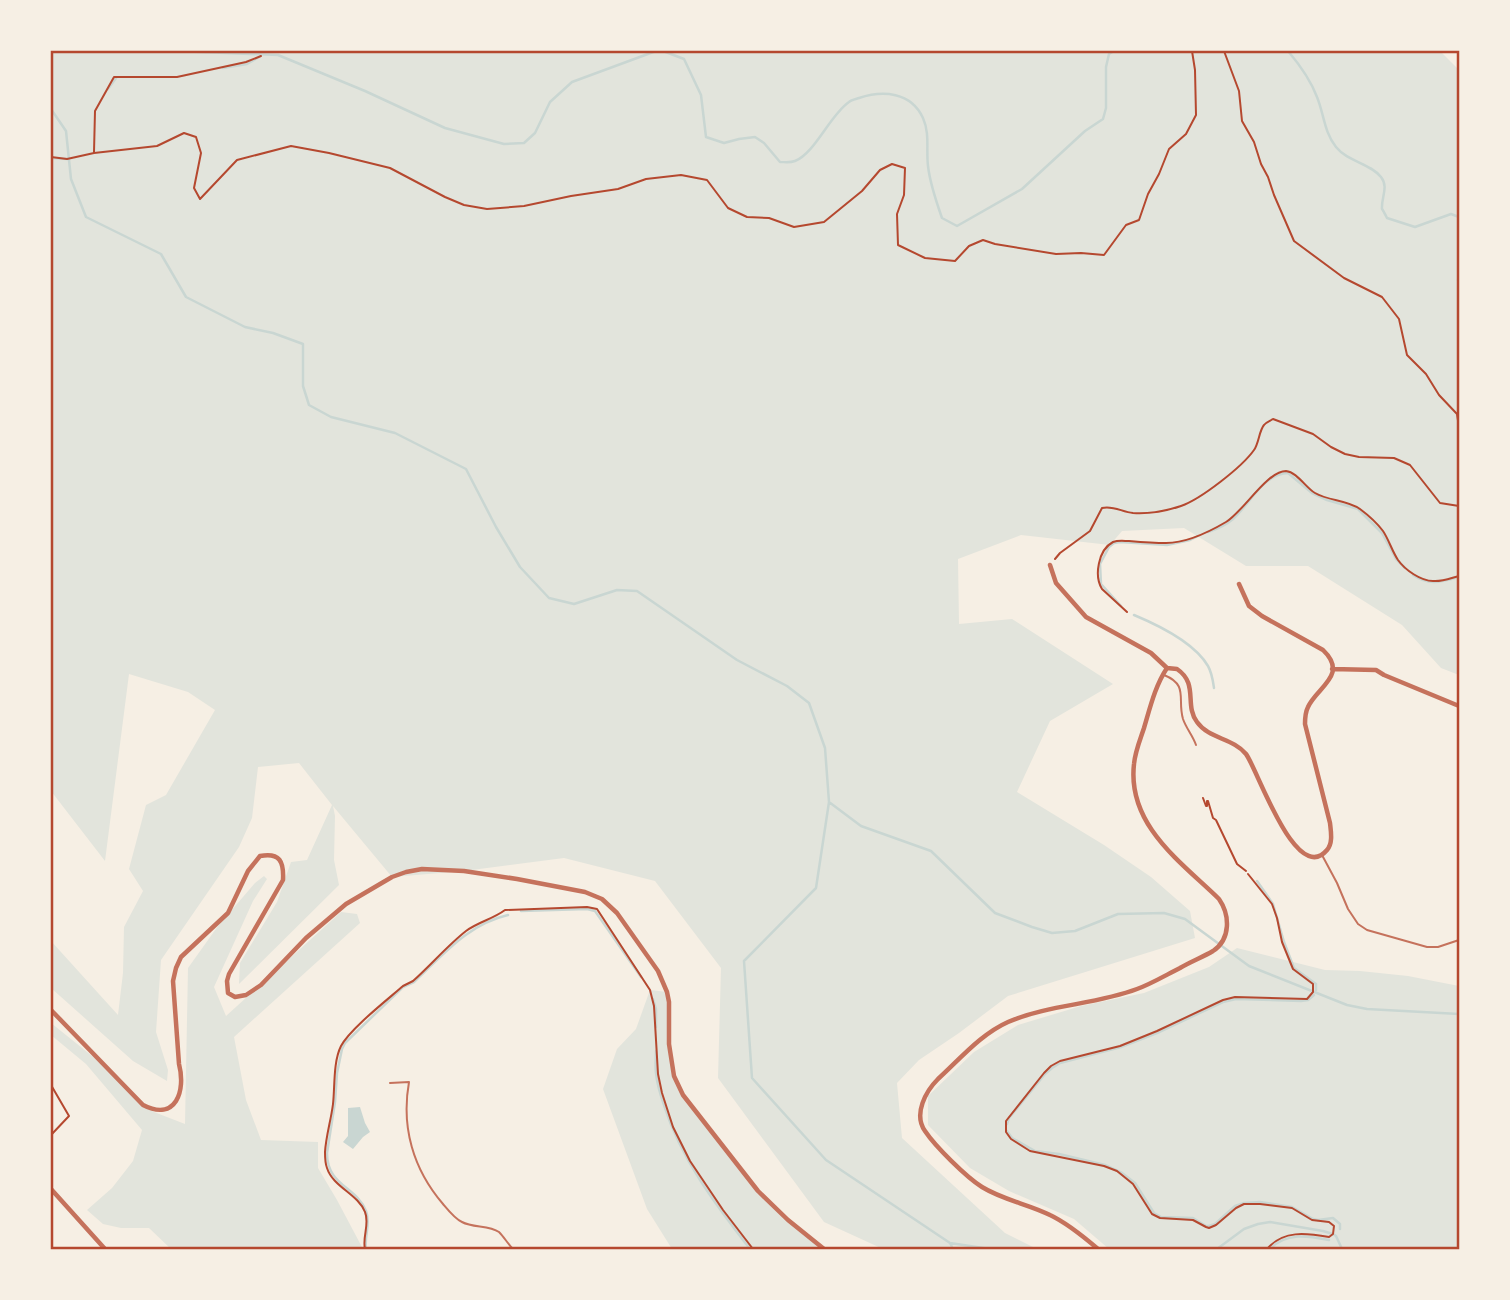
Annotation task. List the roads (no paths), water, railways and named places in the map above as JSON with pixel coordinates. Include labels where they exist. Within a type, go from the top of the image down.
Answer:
[{"type":"street","points":[[1050,565],[1056,583],[1086,617],[1151,653],[1167,668],[1177,668],[1188,679],[1196,722],[1206,731],[1240,747],[1249,757],[1279,821],[1296,847],[1309,855],[1321,854],[1329,845],[1330,823],[1305,724],[1305,714],[1329,680],[1332,669],[1330,659],[1322,650],[1262,617],[1249,606],[1238,584]]},
{"type":"street","points":[[1098,1249],[1050,1215],[1003,1198],[980,1185],[961,1170],[922,1128],[921,1112],[924,1097],[930,1087],[981,1039],[997,1028],[1041,1011],[1137,989],[1216,948],[1224,938],[1227,928],[1226,909],[1219,899],[1157,840],[1143,816],[1135,789],[1133,773],[1136,752],[1154,694],[1167,668]]},
{"type":"street","points":[[1332,669],[1376,670],[1459,706]]},
{"type":"street","points":[[51,1010],[143,1105],[160,1111],[175,1102],[181,1092],[182,1076],[173,981],[176,968],[181,957],[228,913],[248,872],[260,856],[269,854],[277,857],[282,863],[283,880],[226,981],[228,993],[235,997],[246,995],[261,985],[306,938],[346,904],[392,877],[406,872],[422,869],[464,872],[585,892],[602,900],[617,913],[658,971],[669,1002],[669,1044],[674,1076],[683,1095],[758,1191],[824,1249]]},
{"type":"street","points":[[51,1189],[105,1249]]},
{"type":"lane","points":[[1163,675],[1177,682],[1180,688],[1181,713],[1196,745]]},
{"type":"lane","points":[[1321,854],[1348,909],[1358,924],[1367,930],[1427,947],[1438,947],[1459,940]]},
{"type":"lane","points":[[390,1083],[410,1082],[406,1099],[412,1148],[420,1171],[433,1192],[462,1223],[497,1231],[513,1249]]},
{"type":"waterway","points":[[176,51],[278,55],[445,128],[504,144],[524,143],[535,133],[550,102],[572,82],[656,51]]},
{"type":"waterway","points":[[663,51],[684,59],[701,95],[706,137],[724,143],[755,137],[764,143],[780,162],[793,162],[802,157],[835,116],[851,101],[877,94],[904,98],[918,109],[925,124],[929,173],[942,218],[957,226],[1022,189],[1085,131],[1103,119],[1106,108],[1106,67],[1109,54],[1114,51]]},
{"type":"waterway","points":[[1288,51],[1311,85],[1336,147],[1381,177],[1385,189],[1382,209],[1387,218],[1415,227],[1451,214],[1459,217]]},
{"type":"waterway","points":[[223,68],[247,64],[259,57]]},
{"type":"waterway","points":[[108,89],[116,78]]},
{"type":"waterway","points":[[51,109],[66,131],[71,179],[86,217],[161,254],[186,297],[245,327],[273,333],[303,344],[303,386],[309,405],[331,417],[395,433],[466,469],[520,567],[549,598],[574,604],[617,590],[637,591],[737,660],[787,686],[809,703],[825,748],[829,802],[861,826],[931,851],[995,913],[1052,933],[1075,931],[1118,914],[1164,913],[1185,919],[1249,966],[1347,1005],[1367,1009],[1459,1014]]},
{"type":"waterway","points":[[51,158],[68,159]]},
{"type":"waterway","points":[[1459,275],[1459,283]]},
{"type":"waterway","points":[[1208,532],[1233,519],[1272,478],[1288,473],[1312,493],[1358,509],[1382,533],[1396,559],[1405,568]]},
{"type":"waterway","points":[[1121,606],[1101,584],[1100,564],[1109,547],[1120,542],[1167,545],[1198,536]]},
{"type":"waterway","points":[[1413,575],[1430,582],[1459,577]]},
{"type":"waterway","points":[[1134,615],[1164,629],[1194,649],[1208,666],[1214,688]]},
{"type":"waterway","points":[[829,802],[816,888],[744,961],[752,1078],[826,1160],[950,1243],[953,1249]]},
{"type":"waterway","points":[[1257,881],[1273,904],[1294,968],[1316,984],[1316,990]]},
{"type":"waterway","points":[[521,911],[595,911],[641,977]]},
{"type":"waterway","points":[[366,1249],[366,1211],[356,1196],[337,1179],[328,1164],[327,1153],[342,1049],[403,987],[414,982],[468,933],[508,915]]},
{"type":"waterway","points":[[1007,1124],[1045,1074],[1060,1063],[1121,1047],[1223,1002],[1236,999],[1301,1001],[1314,995]]},
{"type":"waterway","points":[[653,999],[656,1027]]},
{"type":"waterway","points":[[656,1051],[659,1089],[680,1144],[712,1198],[750,1249]]},
{"type":"waterway","points":[[1007,1131],[1012,1138],[1035,1151],[1105,1165],[1122,1173],[1135,1183],[1154,1213],[1161,1217],[1193,1218],[1209,1226],[1235,1206],[1260,1202],[1292,1207],[1313,1219],[1333,1218],[1340,1224],[1340,1229]]},
{"type":"waterway","points":[[1217,1249],[1244,1229],[1270,1222],[1333,1234],[1342,1249]]},
{"type":"waterway","points":[[1270,1249],[1290,1238],[1329,1240]]},
{"type":"waterway","points":[[950,1243],[990,1249]]}]
